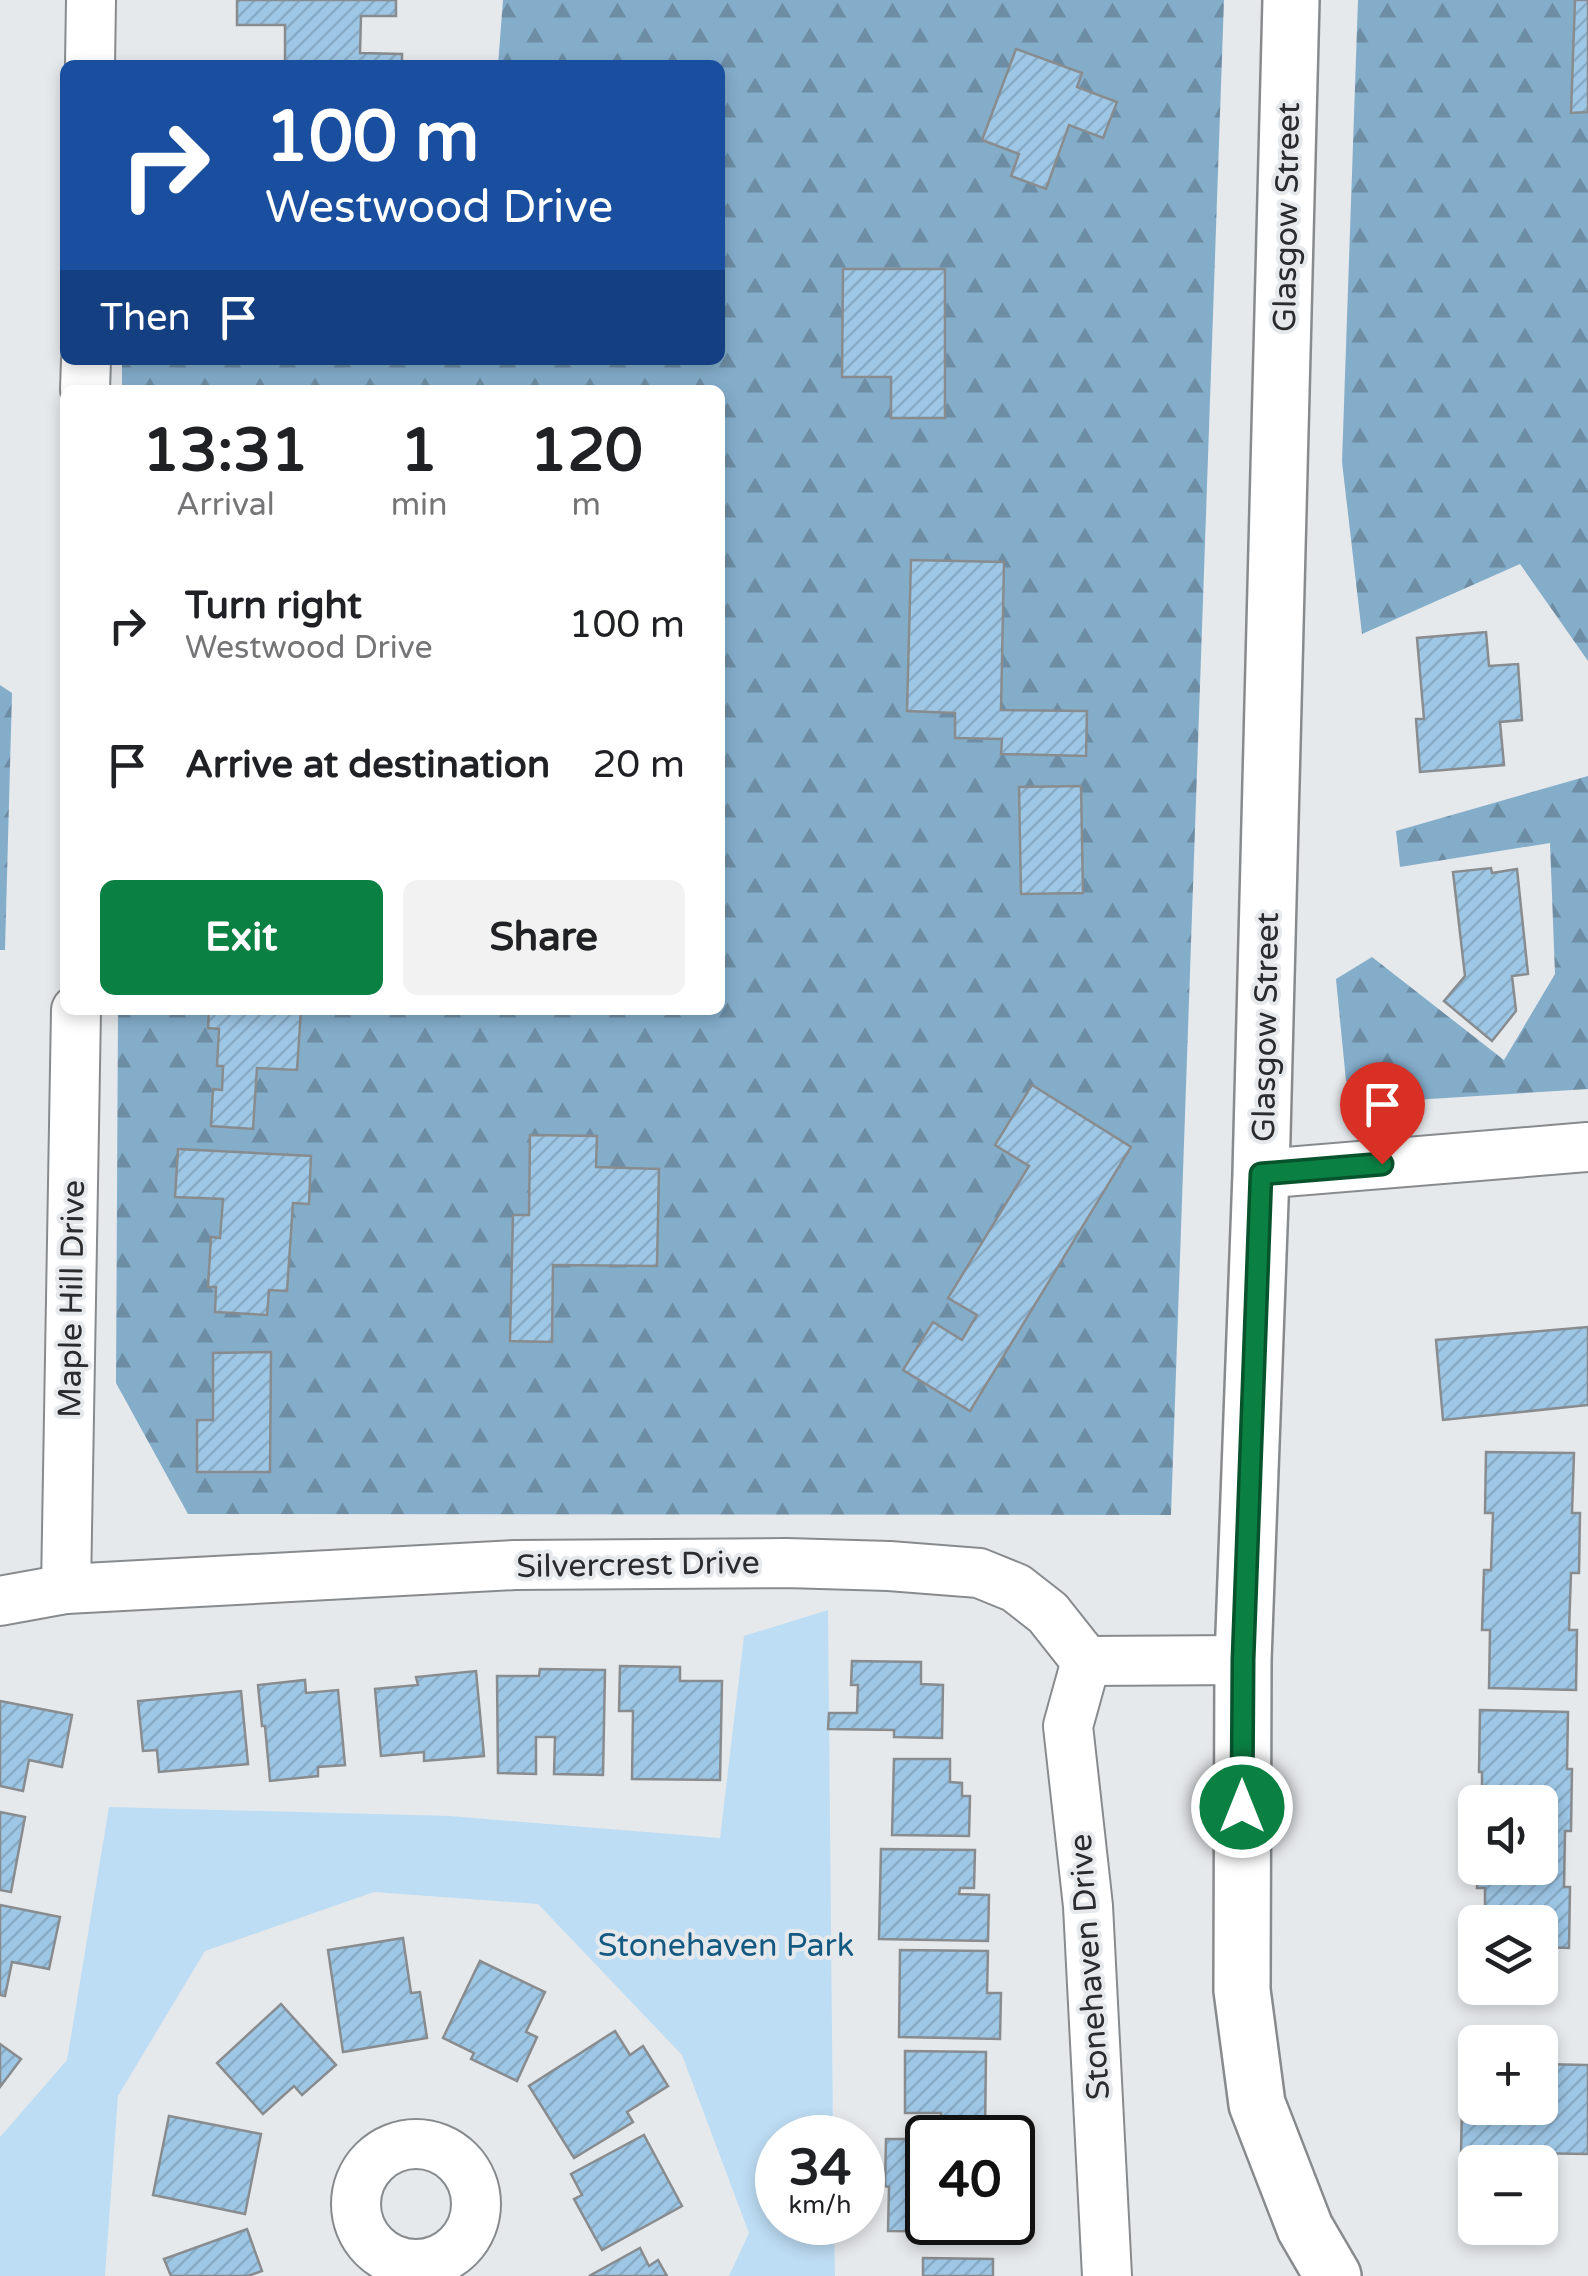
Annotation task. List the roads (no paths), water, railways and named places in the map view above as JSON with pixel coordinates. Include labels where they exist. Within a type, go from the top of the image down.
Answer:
[{"type":"street","points":[[90,60],[92,0]]},
{"type":"street","name":"Glasgow Street","points":[[1291,0],[1261,1174],[1243,1660],[1242,1990],[1257,2104],[1306,2228],[1333,2276]]},
{"type":"street","name":"Maple Hill Drive","points":[[66,1589],[76,1015]]},
{"type":"street","points":[[1261,1174],[1588,1147]]},
{"type":"street","name":"Silvercrest Drive","points":[[0,1601],[66,1589],[515,1564],[889,1566],[979,1574],[1016,1588],[1048,1613],[1086,1661]]},
{"type":"street","points":[[1086,1661],[1243,1660]]},
{"type":"street","name":"Stonehaven Drive","points":[[1086,1661],[1068,1726],[1088,1906],[1107,2276]]},
{"type":"park label","name":"Stonehaven Park","points":[[726,1945]]}]
